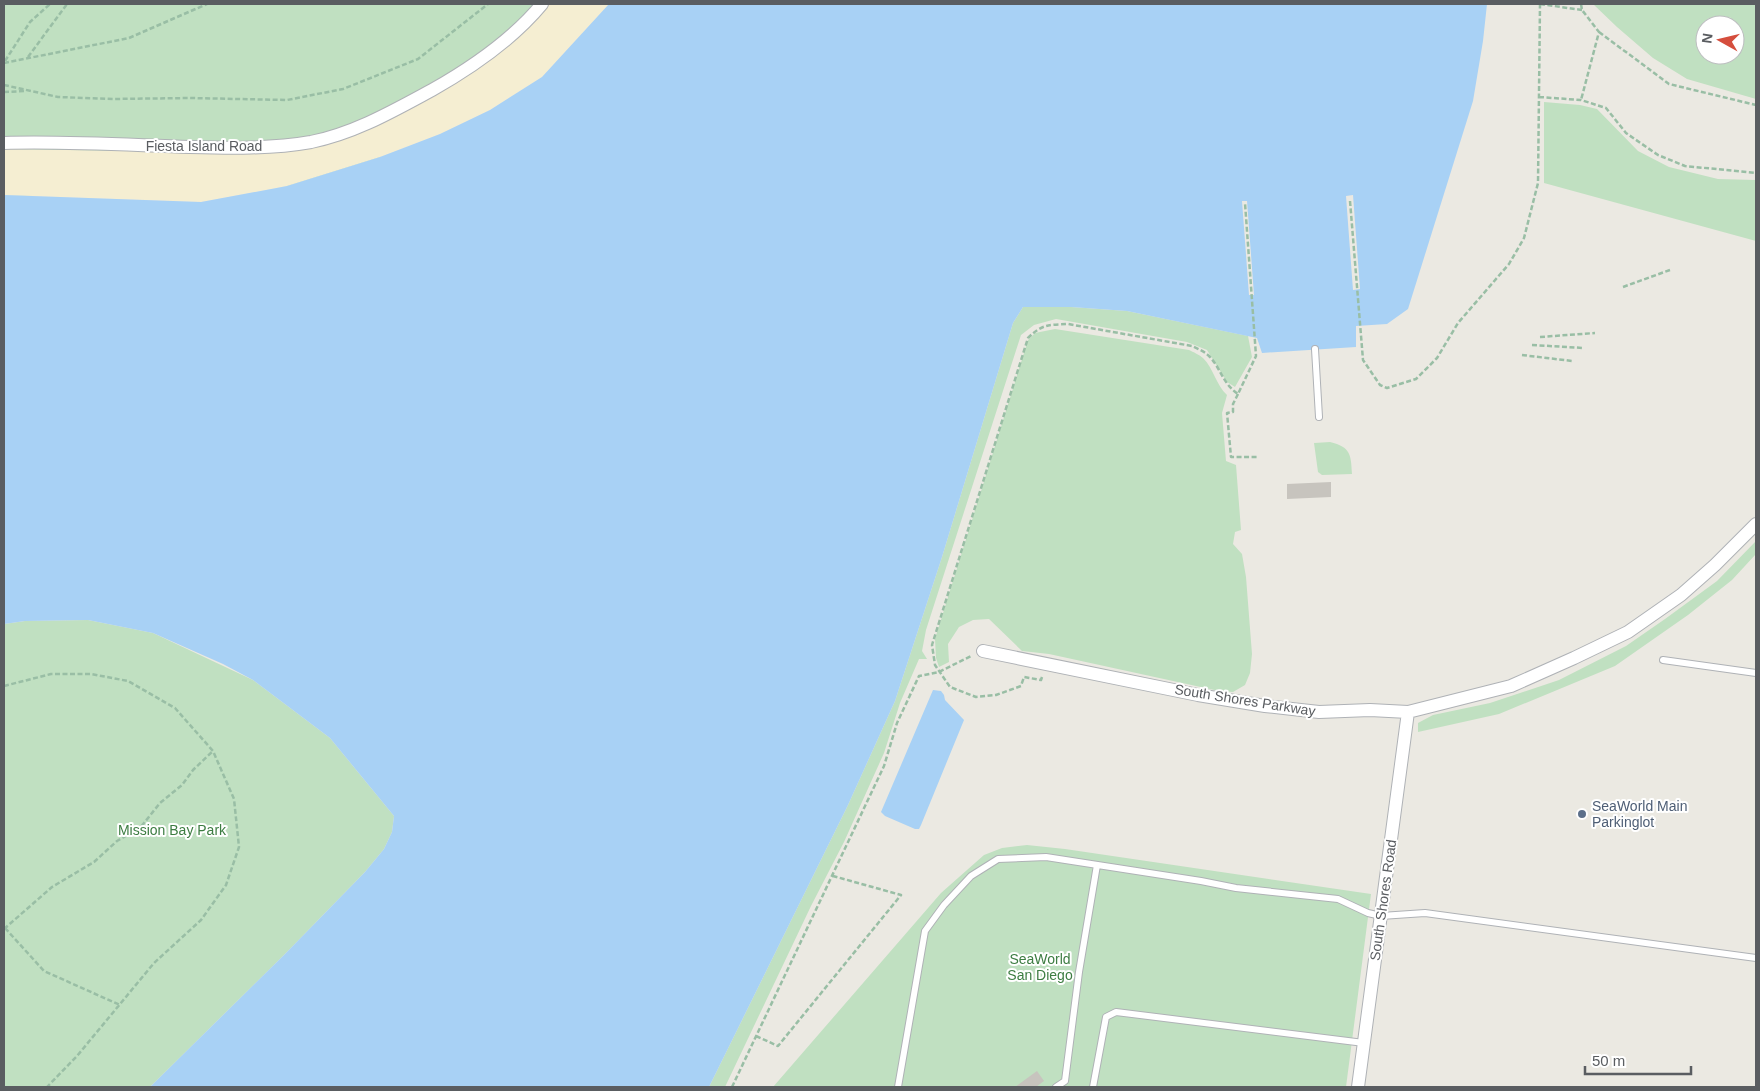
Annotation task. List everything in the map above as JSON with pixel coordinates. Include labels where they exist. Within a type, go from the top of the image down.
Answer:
[{"type":"street","name":"Fiesta Island Road","points":[[4,143],[243,148],[310,142],[333,136],[382,118],[449,80],[499,45],[535,13],[542,4]]},
{"type":"street","name":"South Shores Parkway","points":[[983,651],[1198,695],[1265,706],[1319,712],[1370,710],[1408,712],[1511,686],[1628,632],[1680,594],[1715,565],[1756,524]]},
{"type":"street","name":"South Shores Road","points":[[1358,1087],[1408,712]]},
{"type":"lane","points":[[1315,349],[1319,417]]},
{"type":"lane","points":[[1664,660],[1756,673]]},
{"type":"lane","points":[[898,1087],[925,931],[944,905],[972,876],[998,860],[1046,858],[1236,888],[1338,899],[1368,913],[1381,916],[1425,914],[1756,958]]},
{"type":"lane","points":[[1056,1087],[1065,1081],[1079,972],[1097,865]]},
{"type":"lane","points":[[1093,1087],[1106,1017],[1116,1012],[1364,1042]]},
{"type":"path","points":[[4,63],[30,22],[50,4]]},
{"type":"path","points":[[28,57],[67,4]]},
{"type":"path","points":[[4,63],[129,38],[206,4]]},
{"type":"path","points":[[4,85],[67,97],[287,100],[343,89],[418,59],[488,4]]},
{"type":"path","points":[[1350,201],[1363,360],[1380,385],[1387,388],[1416,379],[1437,358],[1458,323],[1509,264],[1524,238],[1538,183],[1540,4],[1582,10]]},
{"type":"path","points":[[1581,4],[1582,10],[1599,32],[1669,84],[1756,105]]},
{"type":"path","points":[[1581,100],[1599,32]]},
{"type":"path","points":[[4,92],[33,91]]},
{"type":"path","points":[[1539,97],[1581,100],[1606,108],[1626,133],[1658,155],[1685,166],[1756,173]]},
{"type":"path","points":[[1244,203],[1256,356],[1233,404],[1233,412],[1227,413],[1231,457],[1258,457]]},
{"type":"path","points":[[1622,286],[1670,270]]},
{"type":"path","points":[[1046,664],[1041,680],[1024,677],[1022,686],[996,695],[976,697],[950,687],[935,665],[932,645],[1028,338],[1037,328],[1068,324],[1192,346],[1210,357],[1224,381],[1238,394]]},
{"type":"path","points":[[1540,337],[1595,333]]},
{"type":"path","points":[[1532,345],[1584,348]]},
{"type":"path","points":[[1522,355],[1572,360]]},
{"type":"path","points":[[732,1087],[884,766],[897,723],[919,676],[939,672],[983,651]]},
{"type":"path","points":[[4,686],[51,674],[91,674],[128,681],[175,708],[213,751],[234,799],[239,847],[226,885],[201,920],[154,963],[77,1056],[47,1087]]},
{"type":"path","points":[[120,1005],[44,970],[4,928],[52,887],[94,862],[117,841],[140,828],[160,803],[182,785],[193,770],[213,751]]},
{"type":"path","points":[[756,1036],[778,1046],[901,895],[833,876]]},
{"type":"green space","points":[[4,4],[609,4],[380,157],[287,186],[56,196],[4,195]]},
{"type":"green space","points":[[1593,4],[1756,4],[1756,99],[1687,79],[1653,58]]},
{"type":"green space","points":[[1544,102],[1580,105],[1597,109],[1638,151],[1669,167],[1718,179],[1756,180],[1756,241],[1544,183]]},
{"type":"green space","points":[[1023,307],[1071,307],[1127,311],[1248,336],[1252,357],[1235,387],[1227,382],[1207,350],[1187,342],[1056,319],[1034,325],[1021,335],[926,630],[922,651],[927,659],[919,659],[900,703],[884,753],[844,842],[811,906],[725,1087],[709,1087],[848,805],[895,701],[942,557],[1013,323]]},
{"type":"green space","points":[[1055,329],[1189,350],[1207,362],[1220,387],[1227,395],[1222,413],[1226,461],[1236,465],[1241,530],[1235,532],[1233,544],[1242,554],[1246,577],[1252,654],[1250,673],[1245,685],[1233,692],[1219,691],[1049,654],[1022,651],[989,619],[973,620],[959,627],[948,644],[949,662],[939,667],[936,658],[935,639],[1028,340],[1035,333]]},
{"type":"green space","points":[[1330,442],[1346,449],[1350,457],[1352,474],[1322,475],[1318,472],[1314,443]]},
{"type":"green space","points":[[1756,541],[1756,554],[1732,580],[1688,615],[1615,666],[1499,714],[1418,732],[1418,723],[1433,715],[1490,703],[1559,680],[1626,646],[1717,581]]},
{"type":"green space","name":"Mission Bay Park","points":[[88,620],[153,633],[253,680],[330,738],[394,816],[392,832],[384,849],[365,872],[150,1087],[4,1087],[4,624],[25,621]]},
{"type":"green space","name":"SeaWorld San Diego","points":[[1027,845],[1371,894],[1346,1087],[773,1087],[941,893],[984,855],[1002,848]]},
{"type":"sand","points":[[547,4],[609,4],[542,77],[490,110],[440,134],[380,157],[287,186],[201,202],[4,195],[4,149],[191,152],[283,151],[423,102]]},
{"type":"water","points":[[609,4],[1487,4],[1473,101],[1408,309],[1387,324],[1356,326],[1356,347],[1262,353],[1257,338],[1127,311],[1071,307],[1023,307],[1013,323],[942,557],[895,701],[848,805],[709,1087],[150,1087],[365,872],[384,849],[392,832],[394,816],[330,738],[253,680],[223,664],[153,633],[88,620],[25,621],[4,624],[4,195],[201,202],[287,186],[380,157],[440,134],[490,110],[542,77]]},
{"type":"water","points":[[933,690],[941,691],[945,700],[964,720],[921,825],[919,829],[915,829],[885,816],[881,812]]},
{"type":"pier","points":[[1353,195],[1360,289],[1353,290],[1346,196]]},
{"type":"pier","points":[[1242,201],[1247,201],[1254,295],[1249,295]]},
{"type":"building","points":[[1331,482],[1331,497],[1287,499],[1287,484]]},
{"type":"building","points":[[1037,1071],[1044,1081],[1036,1087],[1015,1087]]},
{"type":"place","name":"SeaWorld Main Parkinglot","points":[[1582,814]]}]
